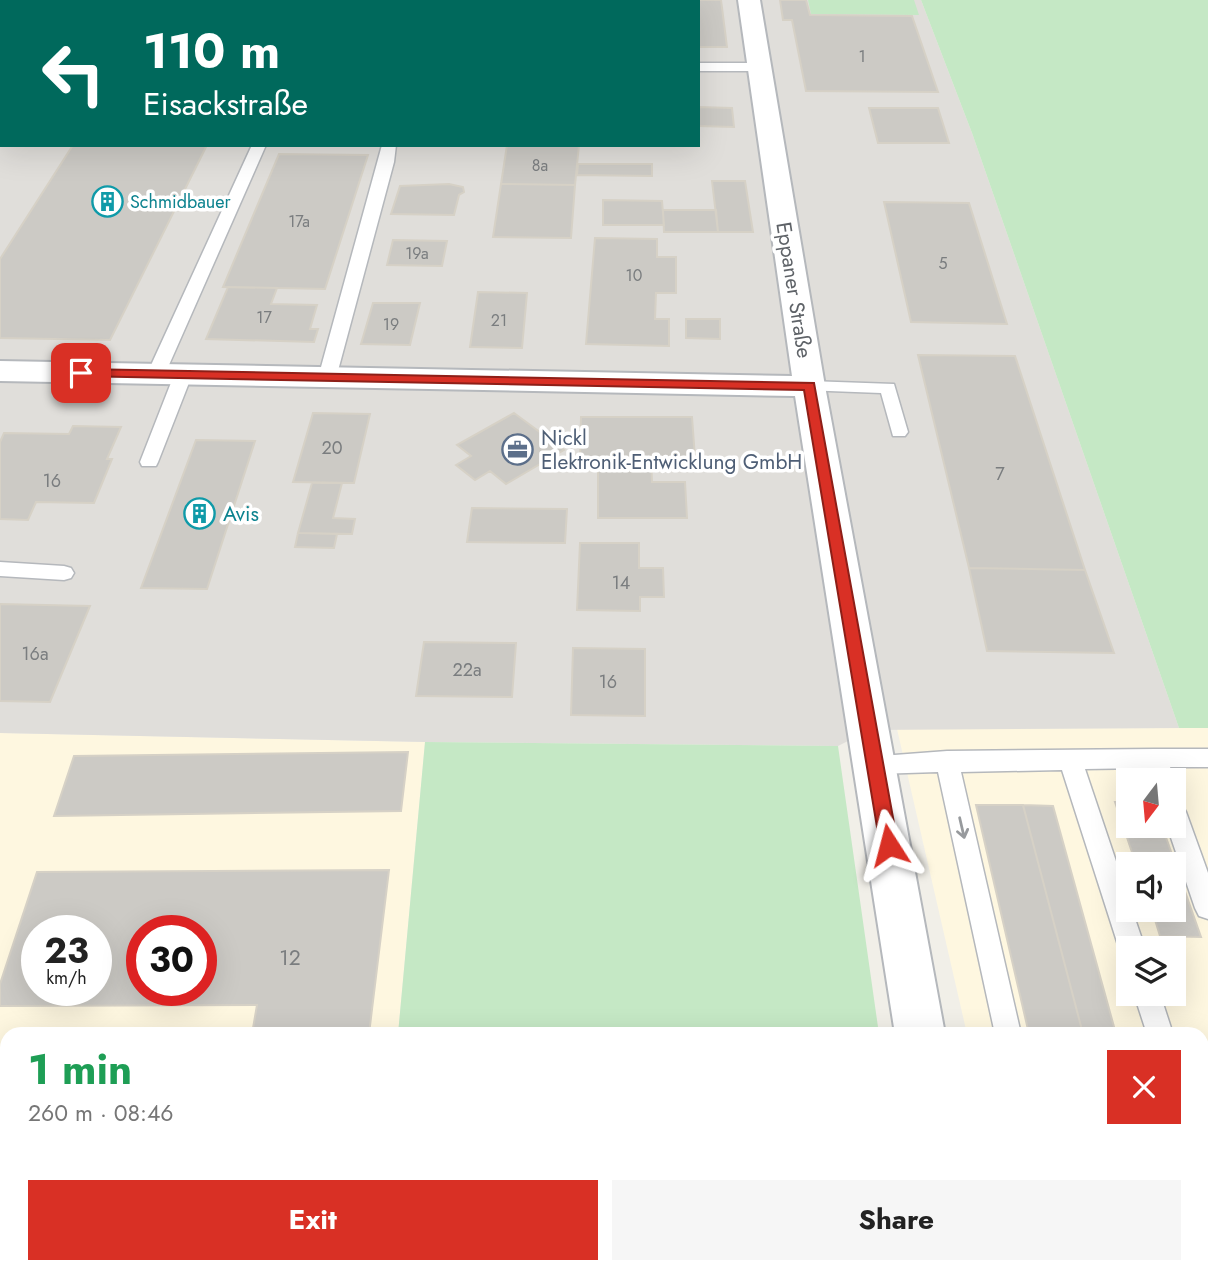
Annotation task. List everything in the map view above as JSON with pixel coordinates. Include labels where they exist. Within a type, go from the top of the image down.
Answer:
[{"type":"street","name":"Eppaner Straße","points":[[749,0],[809,386],[876,764],[919,1027]]},
{"type":"street","points":[[2,376],[169,375],[809,386]]},
{"type":"lane","points":[[700,67],[759,67]]},
{"type":"lane","points":[[149,462],[169,375],[258,147]]},
{"type":"lane","points":[[327,378],[387,162],[388,147]]},
{"type":"lane","points":[[809,386],[888,388],[899,432]]},
{"type":"lane","points":[[0,569],[64,573]]},
{"type":"lane","points":[[1155,758],[1159,768]]},
{"type":"lane","points":[[876,764],[1208,758]]},
{"type":"lane","points":[[1070,759],[1128,936]]},
{"type":"lane","points":[[947,761],[1006,1027]]},
{"type":"lane","points":[[1183,838],[1208,908]]},
{"type":"lane","points":[[1151,1006],[1158,1027]]},
{"type":"shaded area","points":[[700,0],[921,0],[972,133],[1179,728],[870,730],[838,746],[425,742],[0,733],[0,147],[700,147]]},
{"type":"shaded area","points":[[1208,728],[1208,1027],[965,1027],[897,729]]},
{"type":"shaded area","points":[[0,733],[425,742],[399,1027],[0,1027]]},
{"type":"green space","points":[[808,0],[914,0],[919,15],[811,14]]},
{"type":"green space","points":[[921,0],[1208,0],[1208,728],[1179,728],[972,133]]},
{"type":"green space","points":[[425,742],[838,746],[878,1027],[399,1027]]},
{"type":"building","points":[[700,0],[721,0],[727,47],[700,47]]},
{"type":"building","points":[[780,0],[806,0],[810,15],[912,16],[938,92],[806,91],[792,20],[783,20]]},
{"type":"building","points":[[700,107],[732,108],[734,127],[700,126]]},
{"type":"building","points":[[869,108],[938,108],[949,143],[878,143]]},
{"type":"building","name":"Schmidbauer","points":[[72,147],[206,147],[110,340],[0,338],[0,259]]},
{"type":"building","points":[[507,147],[579,147],[575,185],[501,184]]},
{"type":"building","points":[[279,154],[368,155],[325,289],[223,287]]},
{"type":"building","points":[[578,164],[652,164],[652,176],[577,175]]},
{"type":"building","points":[[712,181],[745,181],[753,232],[718,232]]},
{"type":"building","points":[[449,184],[463,187],[464,192],[459,195],[454,215],[391,214],[400,186]]},
{"type":"building","points":[[501,184],[575,185],[571,238],[493,237]]},
{"type":"building","points":[[603,200],[662,201],[664,225],[603,225]]},
{"type":"building","points":[[884,202],[969,203],[1007,324],[911,322]]},
{"type":"building","points":[[663,210],[716,210],[718,232],[664,232]]},
{"type":"building","points":[[595,238],[657,239],[657,257],[676,257],[676,293],[656,293],[655,319],[669,319],[669,346],[586,344]]},
{"type":"building","points":[[393,240],[447,241],[442,266],[387,265]]},
{"type":"building","points":[[228,287],[277,288],[271,304],[317,305],[310,329],[318,329],[314,342],[206,339]]},
{"type":"building","points":[[478,292],[527,293],[522,348],[470,347]]},
{"type":"building","points":[[373,303],[420,303],[410,345],[361,344]]},
{"type":"building","points":[[686,319],[720,319],[720,339],[686,338]]},
{"type":"building","points":[[918,355],[1015,356],[1085,570],[969,568]]},
{"type":"building","points":[[313,413],[370,414],[354,483],[293,482]]},
{"type":"building","points":[[514,413],[564,450],[506,484],[490,471],[475,480],[456,465],[471,456],[457,445]]},
{"type":"building","points":[[581,417],[692,417],[695,458],[580,457]]},
{"type":"building","points":[[73,426],[121,427],[107,459],[112,459],[94,503],[36,502],[28,520],[0,519],[0,442],[4,433],[69,434]]},
{"type":"building","name":"Avis","points":[[196,440],[255,441],[207,589],[141,588]]},
{"type":"building","points":[[598,457],[651,458],[652,482],[685,482],[687,518],[598,518]]},
{"type":"building","points":[[312,483],[342,483],[333,518],[355,519],[352,534],[298,533]]},
{"type":"building","points":[[472,508],[567,509],[565,543],[467,542]]},
{"type":"building","points":[[298,533],[337,534],[334,548],[295,547]]},
{"type":"building","points":[[580,543],[639,543],[639,568],[663,568],[664,597],[640,597],[640,611],[577,610]]},
{"type":"building","points":[[969,568],[1085,570],[1114,653],[987,651]]},
{"type":"building","points":[[0,604],[90,606],[50,702],[0,701]]},
{"type":"building","points":[[424,642],[516,643],[512,697],[416,696]]},
{"type":"building","points":[[573,648],[645,649],[645,716],[571,715]]},
{"type":"building","points":[[408,752],[401,811],[54,816],[74,756]]},
{"type":"building","points":[[976,805],[1023,805],[1081,1027],[1027,1027]]},
{"type":"building","points":[[1023,805],[1053,806],[1114,1027],[1081,1027]]},
{"type":"building","points":[[1127,838],[1166,838],[1171,852],[1132,852]]},
{"type":"building","points":[[389,870],[370,1027],[253,1027],[257,1005],[217,1005],[217,915],[126,915],[126,1006],[112,1006],[112,915],[23,915],[37,872]]},
{"type":"building","points":[[1186,894],[1201,937],[1160,936],[1156,922],[1186,922]]},
{"type":"building","points":[[21,920],[21,1006],[0,1006],[0,984]]},
{"type":"place","name":"Schmidbauer","points":[[107,202]]},
{"type":"place","name":"Nickl Elektronik-Entwicklung GmbH","points":[[518,450]]},
{"type":"place","name":"Avis","points":[[200,514]]},
{"type":"route","points":[[81,373],[809,386],[889,845]]}]
